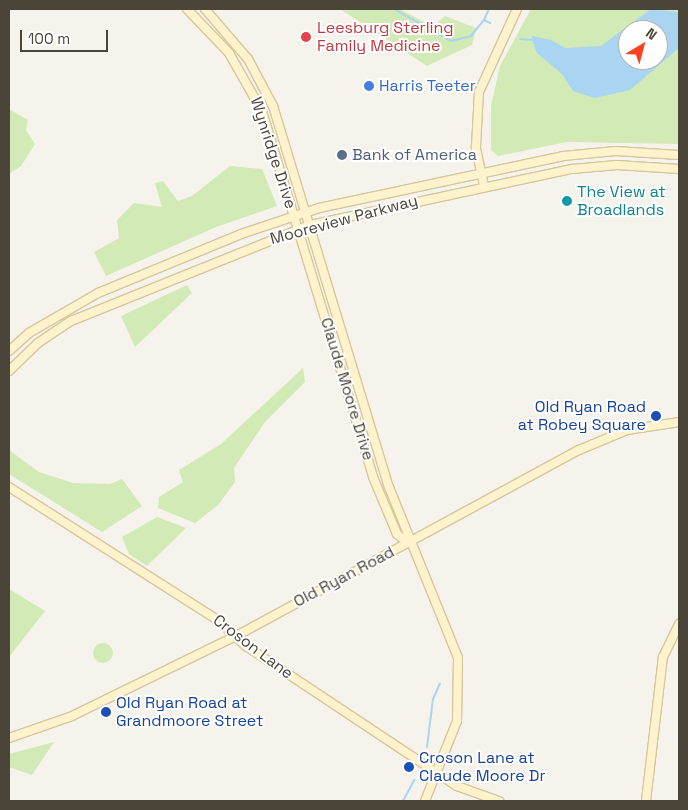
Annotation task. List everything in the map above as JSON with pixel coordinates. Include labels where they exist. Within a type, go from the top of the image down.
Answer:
[{"type":"street","name":"Wynridge Drive","points":[[187,9],[229,53],[255,94],[298,229]]},
{"type":"street","name":"Wynridge Drive","points":[[206,9],[235,41],[266,91],[310,226]]},
{"type":"street","points":[[484,186],[475,128],[479,92],[517,9]]},
{"type":"street","name":"Mooreview Parkway","points":[[9,351],[29,333],[98,293],[306,212],[481,172],[597,152],[679,155]]},
{"type":"street","name":"Mooreview Parkway","points":[[9,371],[38,343],[72,321],[298,229],[484,186],[600,166],[679,169]]},
{"type":"street","name":"Claude Moore Drive","points":[[310,226],[408,542],[450,628],[459,664],[458,713],[438,773],[425,801]]},
{"type":"street","name":"Claude Moore Drive","points":[[298,229],[374,477],[397,534],[408,542]]},
{"type":"street","name":"Old Ryan Road","points":[[9,738],[72,716],[236,636],[597,441],[628,429],[679,422]]},
{"type":"street","name":"Croson Lane","points":[[9,487],[219,621],[236,636],[438,773],[470,793],[499,801]]},
{"type":"street","points":[[646,801],[663,657],[679,624]]},
{"type":"green space","points":[[340,9],[400,9],[433,27],[445,16],[476,28],[472,45],[427,66]]},
{"type":"green space","points":[[531,9],[679,9],[679,144],[567,142],[498,156],[491,150],[491,106],[500,66]]},
{"type":"green space","points":[[9,109],[28,120],[26,130],[35,144],[21,166],[9,174]]},
{"type":"green space","points":[[230,166],[262,169],[277,206],[216,227],[106,276],[94,252],[119,238],[117,220],[134,203],[162,207],[155,183],[163,181],[178,201],[192,196]]},
{"type":"green space","points":[[187,285],[192,293],[135,347],[121,316]]},
{"type":"green space","points":[[303,368],[305,382],[265,422],[234,468],[235,482],[218,505],[195,523],[158,508],[159,497],[183,482],[179,470],[221,444]]},
{"type":"green space","points":[[9,450],[39,472],[73,483],[110,484],[122,479],[142,506],[102,532],[9,474]]},
{"type":"green space","points":[[157,517],[186,528],[147,566],[129,554],[122,537]]},
{"type":"green space","points":[[9,589],[45,611],[9,657]]},
{"type":"green space","points":[[103,643],[110,646],[113,653],[110,660],[103,663],[96,660],[93,653],[96,646]]},
{"type":"green space","points":[[54,742],[32,775],[9,767],[9,754]]},
{"type":"water","points":[[651,9],[679,12],[679,48],[668,57],[668,20],[636,20]]},
{"type":"water","points":[[618,33],[618,70],[653,70],[630,90],[595,98],[573,91],[562,74],[537,53],[532,36],[551,40],[565,48],[601,46]]},
{"type":"waterway","points":[[394,9],[451,41],[471,36],[484,20]]},
{"type":"waterway","points":[[489,9],[484,20],[490,23]]},
{"type":"waterway","points":[[520,39],[532,40]]},
{"type":"waterway","points":[[427,747],[433,699],[440,683]]},
{"type":"waterway","points":[[403,801],[414,780]]},
{"type":"place","name":"Leesburg Sterling Family Medicine","points":[[306,37]]},
{"type":"place","name":"Harris Teeter","points":[[369,86]]},
{"type":"place","name":"Bank of America","points":[[342,155]]},
{"type":"place","name":"The View at Broadlands","points":[[567,201]]},
{"type":"place","name":"Old Ryan Road at Robey Square","points":[[656,416]]},
{"type":"place","name":"Old Ryan Road at Grandmoore Street","points":[[106,712]]},
{"type":"place","name":"Croson Lane at Claude Moore Dr","points":[[409,767]]}]
